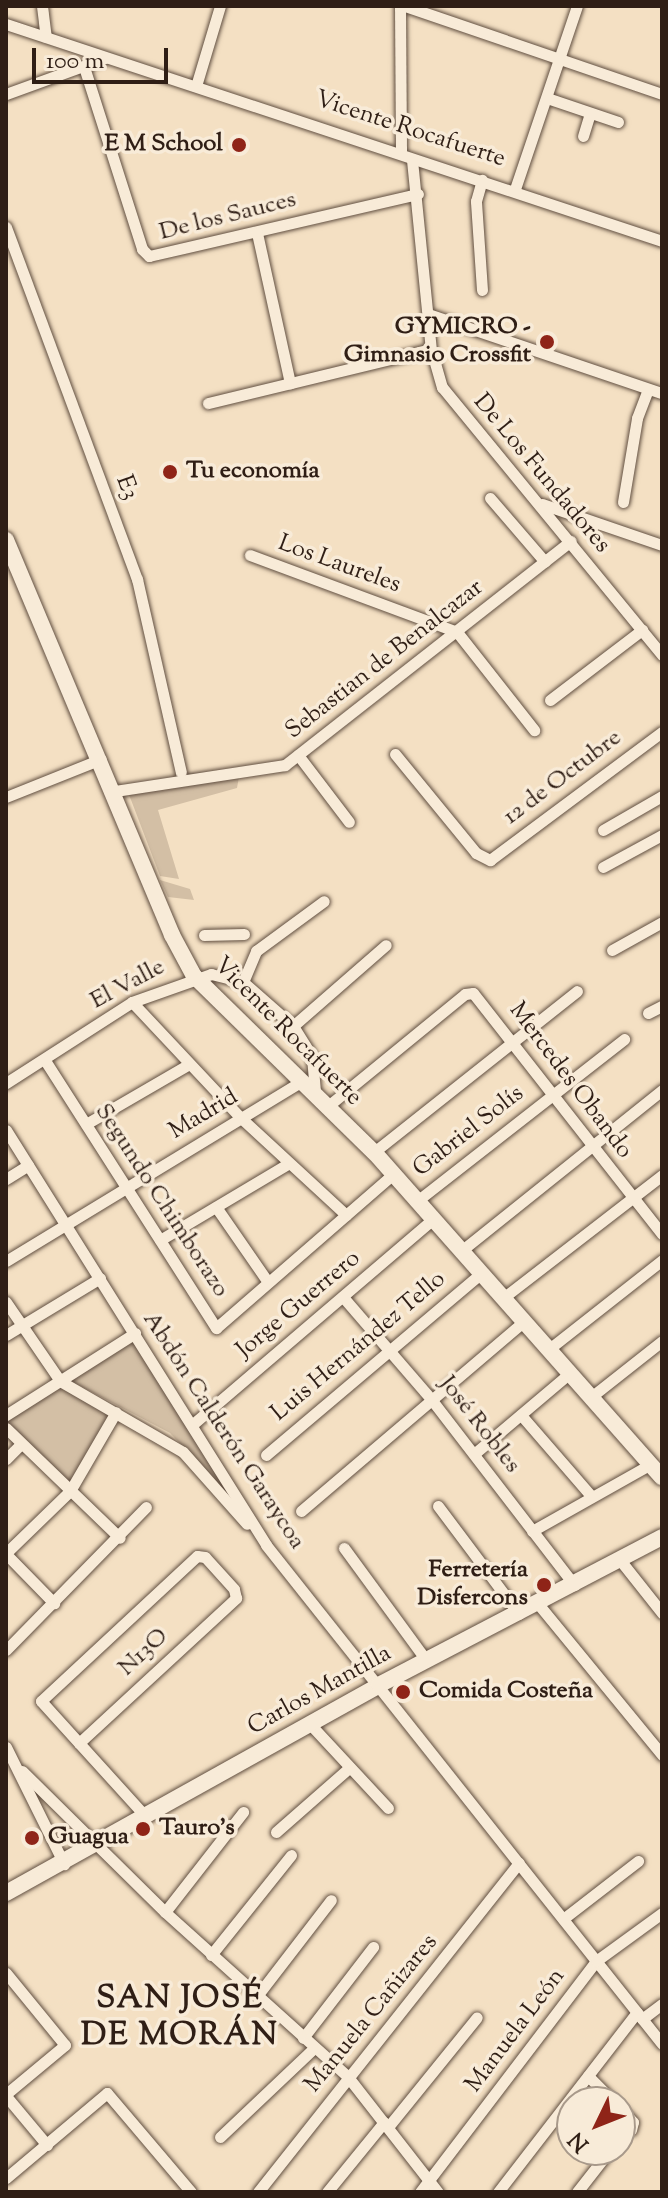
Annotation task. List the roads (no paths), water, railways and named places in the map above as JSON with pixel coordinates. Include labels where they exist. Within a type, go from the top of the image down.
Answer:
[{"type":"street","points":[[42,6],[46,37]]},
{"type":"street","points":[[196,86],[220,6]]},
{"type":"street","points":[[401,153],[403,6],[662,94]]},
{"type":"street","points":[[515,189],[577,6]]},
{"type":"street","name":"Vicente Rocafuerte","points":[[6,24],[401,153],[412,160],[515,189],[662,241]]},
{"type":"street","points":[[6,94],[85,70],[105,58]]},
{"type":"street","name":"De los Sauces","points":[[85,70],[145,254],[159,258],[418,194]]},
{"type":"street","points":[[547,98],[618,122]]},
{"type":"street","points":[[583,136],[590,113]]},
{"type":"street","name":"De Los Fundadores","points":[[412,160],[418,194],[431,349],[448,396],[662,655]]},
{"type":"street","points":[[482,180],[476,201],[482,290]]},
{"type":"street","name":"E3","points":[[6,227],[137,579],[181,772]]},
{"type":"street","points":[[257,233],[290,383]]},
{"type":"street","points":[[428,314],[662,393]]},
{"type":"street","points":[[208,403],[431,349]]},
{"type":"street","points":[[623,502],[637,418],[648,389]]},
{"type":"street","points":[[490,498],[545,562]]},
{"type":"street","points":[[539,503],[662,545]]},
{"type":"street","name":"Sebastian de Benalcazar","points":[[115,791],[285,765],[545,562],[568,538],[580,517]]},
{"type":"street","name":"Vicente Rocafuerte","points":[[6,540],[115,791],[172,935],[194,976],[374,1152],[656,1471]]},
{"type":"street","name":"Los Laureles","points":[[250,555],[457,632]]},
{"type":"street","points":[[550,700],[642,630]]},
{"type":"street","points":[[457,632],[534,730]]},
{"type":"street","name":"12 de Octubre","points":[[395,754],[476,853],[490,860],[662,732]]},
{"type":"street","points":[[298,755],[349,822]]},
{"type":"street","points":[[6,797],[101,759]]},
{"type":"street","points":[[603,830],[662,796]]},
{"type":"street","points":[[603,867],[662,835]]},
{"type":"street","points":[[308,1086],[312,1057],[293,1026],[243,982],[256,951],[324,901]]},
{"type":"street","points":[[612,950],[662,922]]},
{"type":"street","points":[[204,935],[244,934]]},
{"type":"street","points":[[293,1026],[386,945]]},
{"type":"street","name":"El Valle","points":[[6,1083],[46,1062],[132,1002],[194,976],[243,982]]},
{"type":"street","points":[[374,1152],[577,991]]},
{"type":"street","name":"Mercedes Obando","points":[[328,1106],[465,994],[473,993],[590,1147],[662,1234]]},
{"type":"street","points":[[132,1002],[241,1118],[346,1215]]},
{"type":"street","points":[[648,1013],[662,1006]]},
{"type":"street","name":"Gabriel Solís","points":[[417,1201],[624,1039]]},
{"type":"street","name":"Segundo Chimborazo","points":[[46,1062],[216,1328],[393,1174]]},
{"type":"street","points":[[86,1124],[189,1064]]},
{"type":"street","name":"Madrid","points":[[6,1261],[241,1118],[308,1086]]},
{"type":"street","points":[[461,1251],[662,1090]]},
{"type":"street","name":"Abdón Calderón Garaycoa","points":[[6,1130],[266,1545],[662,2044]]},
{"type":"street","points":[[160,1240],[289,1163]]},
{"type":"street","points":[[6,1179],[28,1165]]},
{"type":"street","points":[[503,1298],[662,1175]]},
{"type":"street","points":[[216,1207],[268,1282]]},
{"type":"street","name":"Jorge Guerrero","points":[[193,1424],[433,1219]]},
{"type":"street","points":[[549,1349],[662,1260]]},
{"type":"street","name":"Luis Hernández Tello","points":[[266,1455],[481,1273]]},
{"type":"street","points":[[6,1335],[100,1278]]},
{"type":"street","name":"José Robles","points":[[343,1297],[431,1399],[574,1585]]},
{"type":"street","points":[[6,1302],[60,1381],[183,1452],[266,1545]]},
{"type":"street","points":[[301,1511],[524,1321]]},
{"type":"street","points":[[6,1415],[135,1333]]},
{"type":"street","points":[[591,1397],[662,1341]]},
{"type":"street","points":[[474,1454],[570,1373]]},
{"type":"street","points":[[54,1603],[6,1554],[70,1491],[116,1412]]},
{"type":"street","points":[[521,1415],[592,1497]]},
{"type":"street","points":[[6,1428],[120,1538]]},
{"type":"street","points":[[6,1459],[21,1444]]},
{"type":"street","points":[[532,1531],[592,1497],[656,1471]]},
{"type":"street","points":[[438,1506],[519,1614]]},
{"type":"street","points":[[6,1650],[120,1538],[146,1507]]},
{"type":"street","name":"Carlos Mantilla","points":[[6,1893],[95,1847],[379,1685],[539,1605],[662,1537]]},
{"type":"street","points":[[344,1548],[426,1660]]},
{"type":"street","name":"N13O","points":[[201,1555],[237,1593],[79,1743],[41,1701],[201,1555]]},
{"type":"street","points":[[620,1560],[662,1613]]},
{"type":"street","points":[[539,1605],[662,1755]]},
{"type":"street","points":[[309,1723],[388,1808]]},
{"type":"street","points":[[79,1743],[146,1817]]},
{"type":"street","points":[[6,1747],[22,1771],[64,1864]]},
{"type":"street","points":[[276,1832],[350,1767]]},
{"type":"street","points":[[22,1771],[95,1847],[348,2077],[438,2192]]},
{"type":"street","points":[[165,1912],[243,1812]]},
{"type":"street","points":[[211,1955],[291,1855]]},
{"type":"street","points":[[563,1919],[638,1861]]},
{"type":"street","name":"Manuela Cañizares","points":[[258,2192],[519,1863]]},
{"type":"street","points":[[257,1996],[331,1900]]},
{"type":"street","name":"Manuela León","points":[[420,2192],[596,1961],[662,1913]]},
{"type":"street","points":[[303,2038],[373,1947]]},
{"type":"street","points":[[6,1973],[65,2045],[6,2095],[47,2145]]},
{"type":"street","points":[[498,2192],[588,2076],[640,2016],[662,2004]]},
{"type":"street","points":[[327,2192],[477,2017]]},
{"type":"street","points":[[220,2137],[314,2048]]},
{"type":"street","points":[[588,2076],[598,2086]]},
{"type":"street","points":[[6,2178],[107,2093],[191,2192]]},
{"type":"street","points":[[577,2192],[597,2166]]},
{"type":"place","name":"E M School","points":[[239,145]]},
{"type":"place","name":"GYMICRO - Gimnasio Crossfit","points":[[547,342]]},
{"type":"place","name":"Tu economía","points":[[170,472]]},
{"type":"place","name":"Ferretería Disfercons","points":[[544,1585]]},
{"type":"place","name":"Comida Costeña","points":[[403,1692]]},
{"type":"place","name":"Tauro's","points":[[143,1829]]},
{"type":"place","name":"Guagua","points":[[32,1838]]},
{"type":"district","name":"SAN JOSÉ DE MORÁN","points":[[180,2018]]}]
